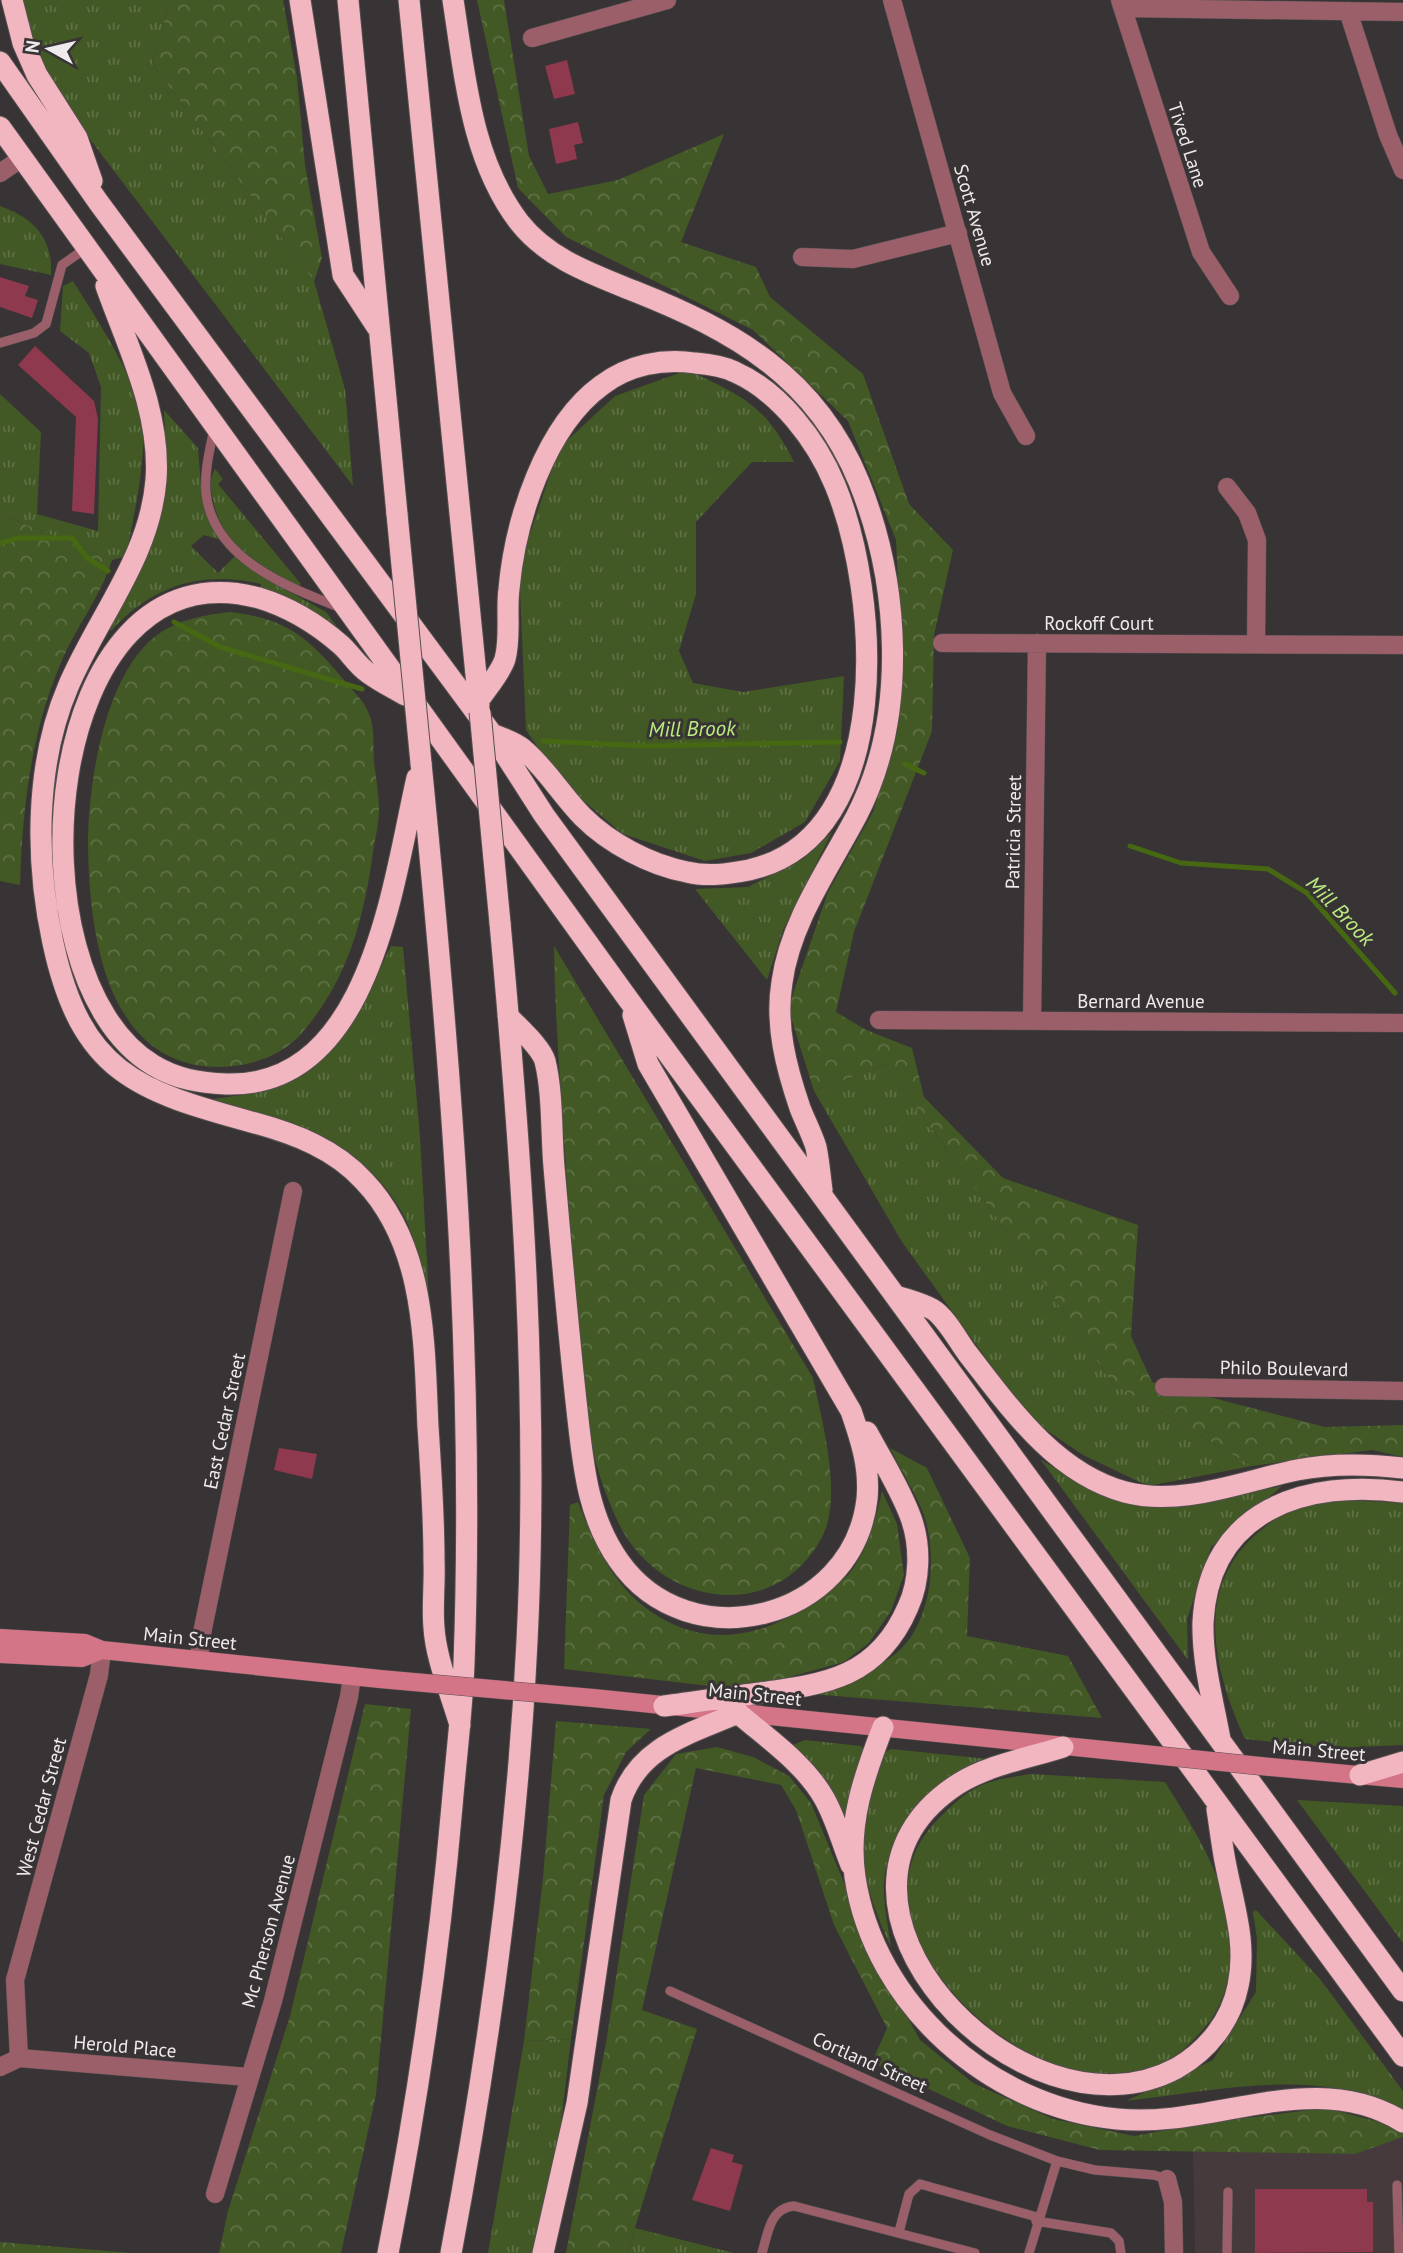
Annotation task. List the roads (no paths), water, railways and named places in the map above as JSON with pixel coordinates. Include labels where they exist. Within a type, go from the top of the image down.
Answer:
[{"type":"highway","points":[[12,0],[32,65],[77,138],[99,203]]},
{"type":"highway","points":[[300,0],[343,275],[379,331]]},
{"type":"highway","points":[[348,0],[421,763],[420,803],[456,1137],[463,1264],[466,1505],[464,1668],[460,1725],[433,1976],[407,2152],[388,2253]]},
{"type":"highway","points":[[409,0],[500,923],[528,1319],[527,1639],[510,1846],[485,2059],[451,2253]]},
{"type":"highway","points":[[453,0],[476,131],[487,165],[521,224],[564,261],[683,311],[746,345],[774,365],[805,393],[827,420],[850,463],[872,521],[889,611],[891,687],[888,721],[872,782],[788,951],[780,998],[783,1047],[801,1111],[816,1147],[823,1195]]},
{"type":"highway","points":[[0,62],[99,203],[492,734],[544,815],[1403,1991]]},
{"type":"highway","points":[[0,127],[628,999],[1403,2056]]},
{"type":"highway","points":[[92,256],[148,403],[153,427],[156,479],[145,534],[69,684],[57,714],[44,790],[42,859],[45,899],[59,971],[68,999],[83,1026],[116,1068],[154,1093],[271,1127],[323,1148],[366,1182],[395,1224],[412,1270],[420,1312],[434,1537],[433,1631],[460,1725]]},
{"type":"highway","points":[[479,706],[505,659],[513,558],[532,493],[557,435],[573,410],[598,387],[627,370],[647,364],[683,361],[712,365],[735,371],[756,384],[798,424],[835,484],[847,522],[858,572],[866,645],[864,714],[857,745],[847,779],[818,830],[779,860],[757,868],[707,875],[677,870],[642,857],[584,819],[522,748],[492,734]]},
{"type":"highway","points":[[416,702],[365,671],[319,628],[295,612],[256,597],[224,594],[191,597],[161,609],[128,635],[96,681],[83,713],[70,768],[64,821],[67,901],[78,957],[87,982],[117,1034],[152,1065],[177,1077],[206,1083],[256,1081],[277,1075],[309,1056],[345,1016],[370,967],[420,803]]},
{"type":"highway","points":[[508,1016],[544,1059],[570,1354],[586,1485],[606,1539],[635,1581],[675,1609],[704,1617],[734,1619],[762,1615],[793,1603],[826,1580],[850,1549],[867,1500],[866,1456],[851,1411],[648,1064],[628,999]]},
{"type":"highway","points":[[896,1295],[934,1310],[1001,1397],[1047,1446],[1084,1474],[1122,1491],[1154,1496],[1182,1494],[1326,1466],[1353,1464],[1403,1468]]},
{"type":"highway","points":[[664,1706],[816,1685],[866,1664],[892,1637],[911,1601],[916,1579],[916,1540],[902,1499],[863,1424],[851,1411]]},
{"type":"highway","points":[[1221,1745],[1203,1624],[1210,1581],[1225,1551],[1254,1518],[1294,1497],[1345,1488],[1403,1492]]},
{"type":"highway","points":[[543,2253],[577,2103],[613,1845],[626,1784],[640,1764],[659,1748],[738,1713],[794,1760],[812,1780],[832,1814],[874,1937],[906,1998],[946,2043],[969,2062],[1017,2091],[1065,2109],[1118,2120],[1191,2115],[1314,2096],[1375,2107],[1403,2122]]},
{"type":"highway","points":[[855,1876],[855,1831],[859,1792],[883,1727]]},
{"type":"highway","points":[[1063,1747],[975,1776],[930,1807],[907,1840],[900,1860],[897,1903],[906,1940],[916,1961],[943,1999],[997,2047],[1057,2078],[1112,2087],[1136,2085],[1161,2077],[1203,2049],[1229,2014],[1238,1989],[1241,1951],[1239,1916],[1226,1868],[1216,1803]]},
{"type":"highway","points":[[1360,1775],[1403,1762]]},
{"type":"main road","name":"Main Street","points":[[0,1638],[85,1643],[102,1650],[380,1679],[1403,1779]]},
{"type":"main road","name":"Main Street","points":[[0,1654],[82,1658],[102,1650]]},
{"type":"street","points":[[532,38],[667,0]]},
{"type":"street","name":"Scott Avenue","points":[[892,0],[1002,393],[1026,436]]},
{"type":"street","points":[[1121,4],[1403,12]]},
{"type":"street","name":"Tived Lane","points":[[1121,4],[1201,252],[1230,296]]},
{"type":"street","points":[[1348,11],[1388,135],[1403,170]]},
{"type":"street","points":[[0,173],[22,158]]},
{"type":"street","points":[[802,257],[853,260],[958,233]]},
{"type":"street","points":[[1227,487],[1247,513],[1257,540],[1256,644]]},
{"type":"street","name":"Rockoff Court","points":[[942,643],[1403,645]]},
{"type":"street","name":"Patricia Street","points":[[1032,1021],[1037,643]]},
{"type":"street","name":"Bernard Avenue","points":[[879,1020],[1403,1023]]},
{"type":"street","name":"East Cedar Street","points":[[199,1660],[293,1191]]},
{"type":"street","name":"Philo Boulevard","points":[[1164,1387],[1403,1391]]},
{"type":"street","name":"West Cedar Street","points":[[19,2058],[15,1980],[99,1675],[102,1650]]},
{"type":"street","name":"Mc Pherson Avenue","points":[[215,2194],[273,2001],[352,1676]]},
{"type":"street","points":[[0,2067],[19,2058]]},
{"type":"street","name":"Herold Place","points":[[19,2058],[248,2077]]},
{"type":"street","points":[[1167,2179],[1173,2202],[1174,2253]]},
{"type":"lane","points":[[0,342],[34,333],[46,324],[62,265],[92,256]]},
{"type":"lane","points":[[215,424],[205,490],[219,530],[250,564],[298,591],[347,610]]},
{"type":"lane","name":"Cortland Street","points":[[670,1992],[990,2135],[1057,2161],[1095,2170],[1154,2175],[1167,2179]]},
{"type":"lane","points":[[1029,2253],[1037,2219],[1057,2161]]},
{"type":"lane","points":[[899,2232],[909,2194],[920,2185],[1037,2219],[1111,2233],[1119,2241],[1121,2253]]},
{"type":"lane","points":[[1397,2185],[1399,2253]]},
{"type":"lane","points":[[1227,2253],[1228,2192]]},
{"type":"lane","points":[[762,2253],[772,2218],[788,2206],[975,2253]]},
{"type":"waterway","name":"Mill Brook","points":[[0,543],[18,538],[72,538],[87,558],[108,571]]},
{"type":"waterway","name":"Mill Brook","points":[[174,622],[220,647],[362,689]]},
{"type":"waterway","name":"Mill Brook","points":[[543,741],[646,746],[840,742]]},
{"type":"waterway","name":"Mill Brook","points":[[905,764],[924,773]]},
{"type":"waterway","name":"Mill Brook","points":[[1130,846],[1181,863],[1268,869],[1307,893],[1395,993]]}]
